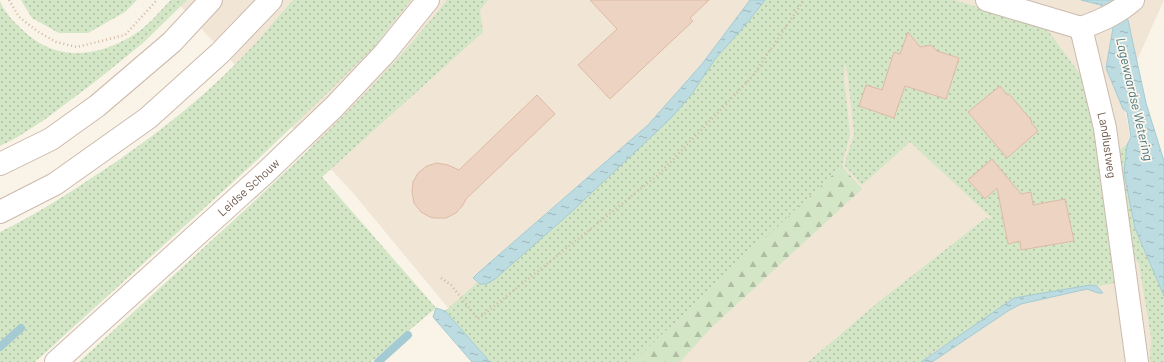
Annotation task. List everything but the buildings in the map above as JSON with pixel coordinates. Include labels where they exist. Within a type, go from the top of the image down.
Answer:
[{"type":"street","points":[[0,164],[51,139],[97,106],[172,42],[211,0]]},
{"type":"street","points":[[0,212],[55,184],[148,118],[220,53],[271,0]]},
{"type":"street","name":"Leidse Schouw","points":[[56,362],[265,173],[334,107],[384,53],[428,0]]},
{"type":"street","points":[[987,0],[1081,28],[1104,19],[1129,4]]},
{"type":"street","name":"Landlustweg","points":[[1081,28],[1105,128],[1137,362]]},
{"type":"path","points":[[9,0],[19,17],[37,31],[56,42],[77,47],[125,35],[157,0]]},
{"type":"path","points":[[441,278],[451,285],[478,319],[658,175],[752,77],[804,0]]},
{"type":"shaded area","points":[[175,0],[1164,0],[1133,69],[1119,80],[1164,310],[1164,362],[493,362],[353,193]]},
{"type":"green space","points":[[21,0],[137,0],[125,12],[88,33],[59,33],[32,18]]},
{"type":"green space","points":[[171,0],[187,0],[143,43],[96,81],[44,120],[16,138],[0,146],[0,1],[4,10],[15,23],[40,43],[67,53],[81,53],[94,51],[122,42],[140,31]]},
{"type":"green space","points":[[293,0],[411,0],[374,47],[323,97],[256,161],[35,362],[0,362],[0,232],[74,190],[129,153],[173,120],[234,66]]},
{"type":"green space","points":[[447,0],[488,0],[480,10],[483,32],[322,177],[436,308],[371,362],[79,362],[263,193],[346,114],[423,30]]},
{"type":"green space","points":[[765,0],[954,0],[1042,27],[1049,32],[1079,73],[1087,90],[1096,125],[1120,283],[1087,287],[1013,302],[932,353],[921,362],[808,362],[881,300],[986,218],[993,219],[910,142],[862,185],[844,165],[854,134],[845,62],[844,79],[850,135],[842,166],[633,362],[490,362],[445,311],[478,282],[480,284],[568,215],[671,118],[691,95],[716,58]]},
{"type":"green space","points":[[1127,145],[1124,173],[1135,228],[1164,296],[1164,362],[1150,362],[1151,337],[1139,264],[1128,248],[1118,151]]},
{"type":"green space","points":[[842,166],[862,189],[711,328],[680,362],[633,362]]},
{"type":"water","points":[[750,0],[765,0],[716,58],[691,95],[671,118],[568,215],[495,279],[486,284],[480,284],[473,278],[648,125],[702,64]]},
{"type":"water","name":"Lagewaardse Wetering","points":[[1081,0],[1121,0],[1128,20],[1146,103],[1164,161],[1164,296],[1135,228],[1124,173],[1127,145],[1131,137],[1127,112],[1123,109],[1106,68],[1113,28],[1101,5]]},
{"type":"water","points":[[1090,285],[1097,286],[1103,293],[1098,293],[1087,289],[1021,304],[1008,311],[932,362],[921,362],[1014,298]]},
{"type":"water","points":[[436,308],[445,311],[490,362],[472,362],[433,317]]},
{"type":"waterway","points":[[0,347],[21,328]]},
{"type":"waterway","points":[[378,362],[408,335]]}]
